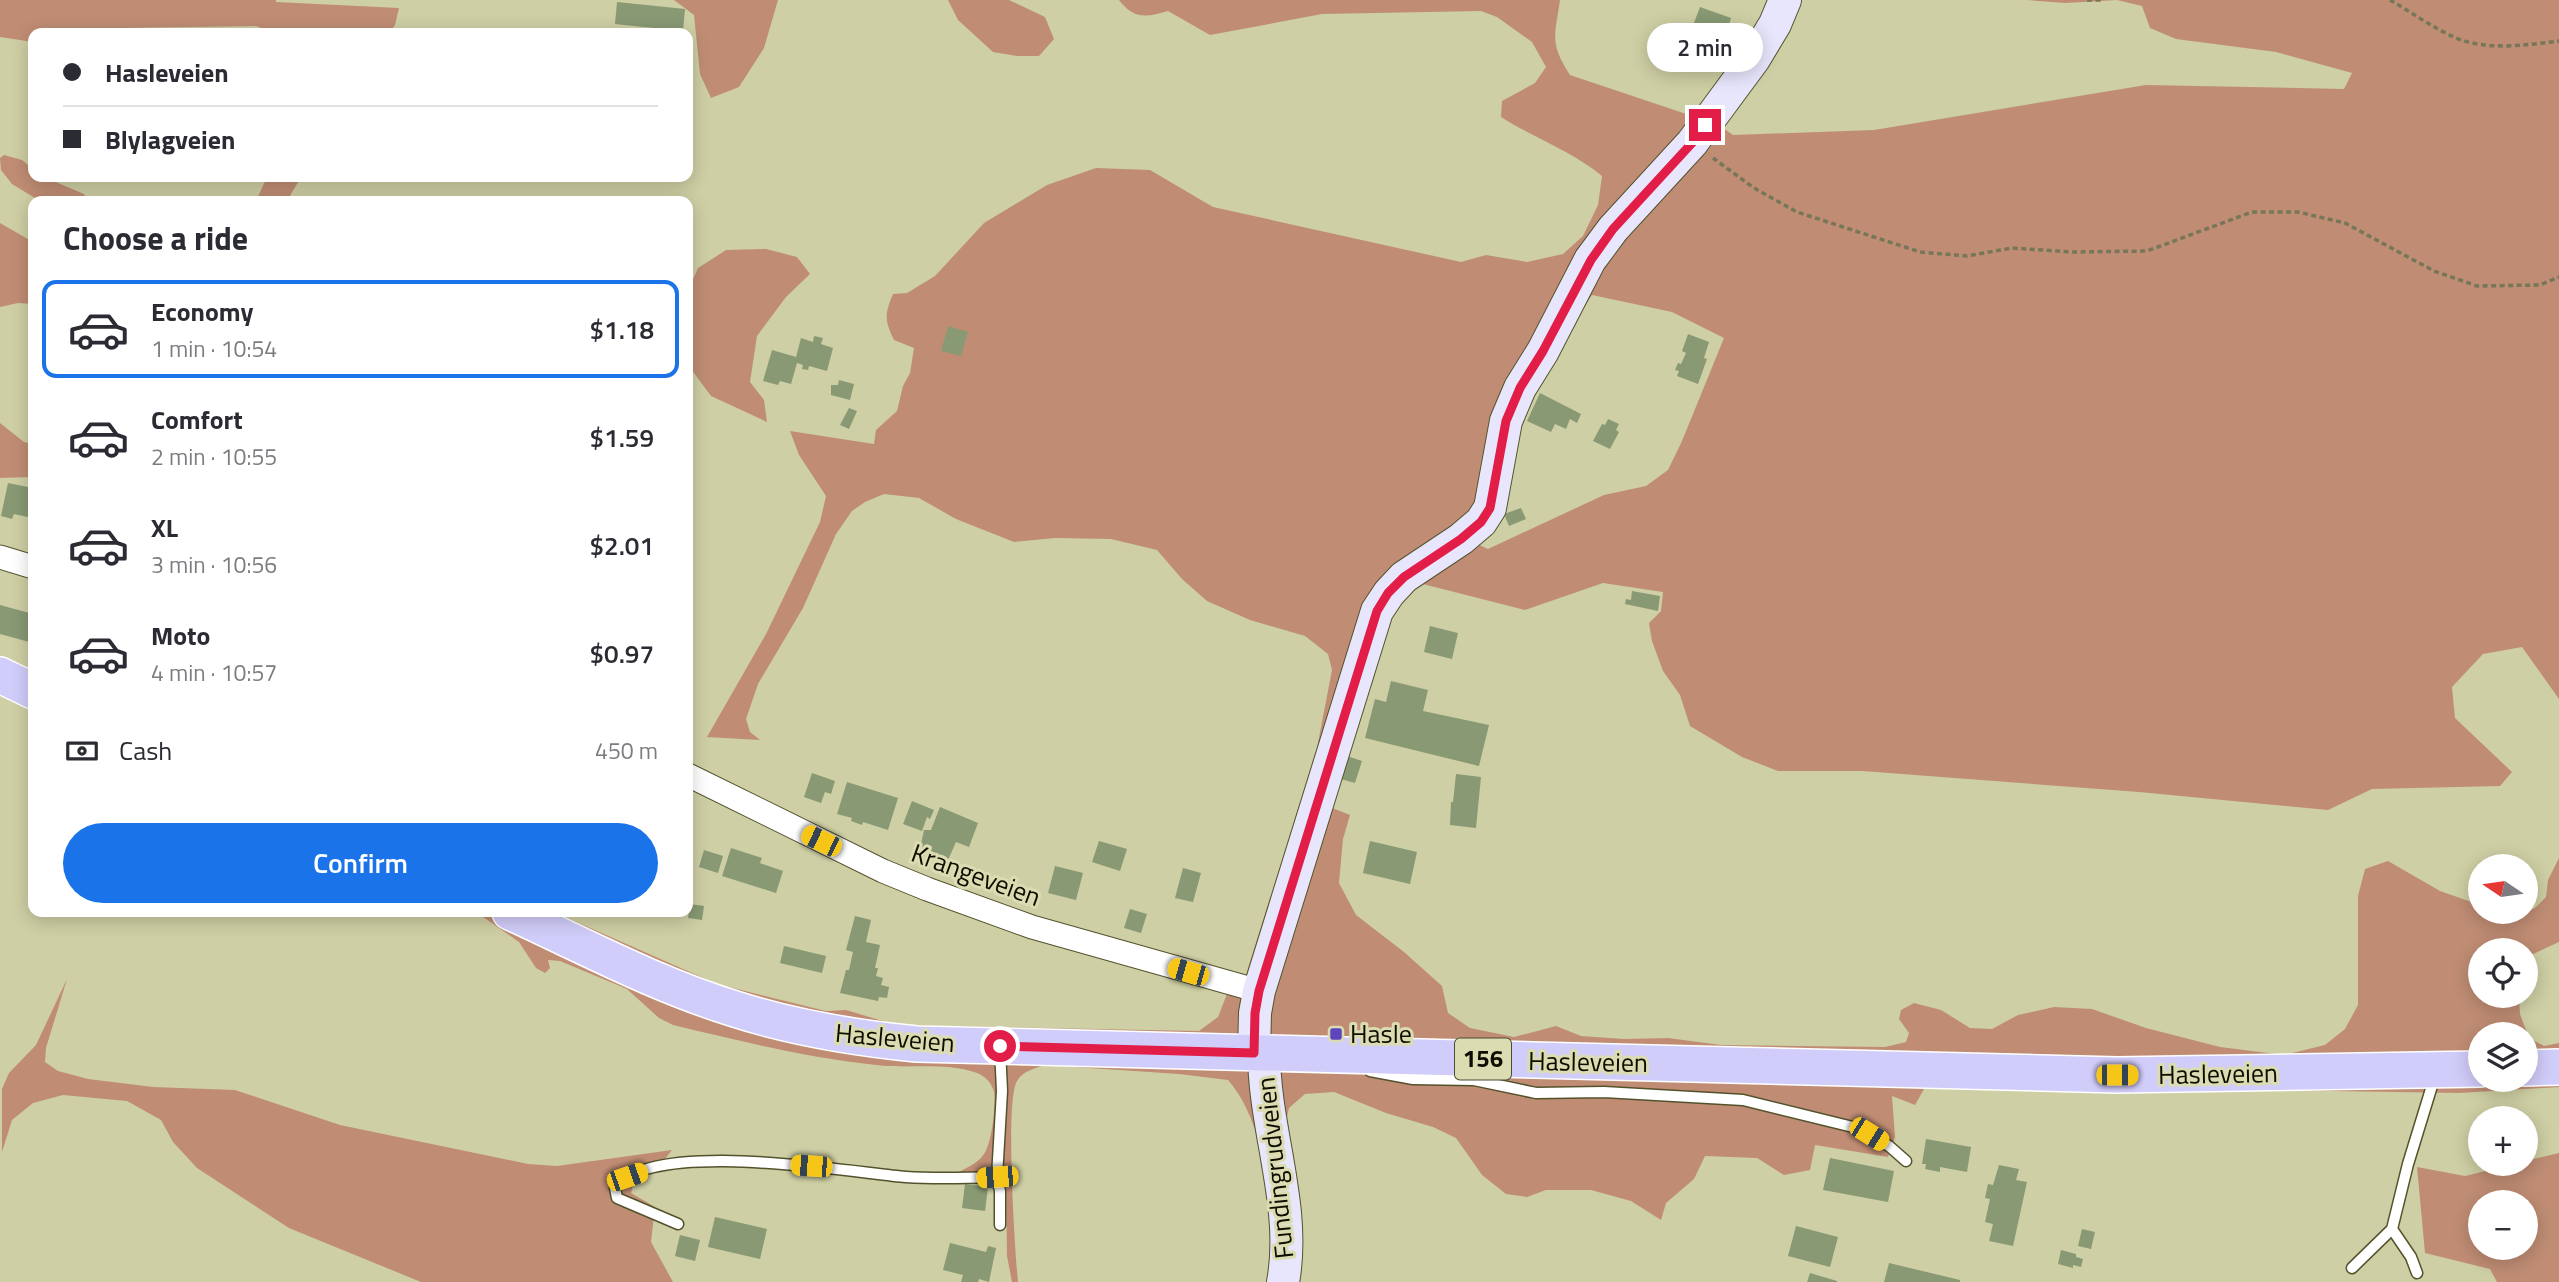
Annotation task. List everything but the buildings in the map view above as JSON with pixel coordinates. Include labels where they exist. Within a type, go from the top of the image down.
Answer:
[{"type":"main road","points":[[0,676],[28,689]]},
{"type":"main road","name":"Hasleveien","points":[[521,917],[719,1004],[817,1031],[917,1044],[2117,1075],[2468,1069]]},
{"type":"main road","points":[[2538,1068],[2559,1067]]},
{"type":"street","name":"Fundingrudveien","points":[[1283,1282],[1287,1236],[1268,1119],[1255,1013],[1259,991],[1377,611],[1388,593],[1404,577],[1461,539],[1481,522],[1490,508],[1506,421],[1520,388],[1543,351],[1591,260],[1613,229],[1692,143],[1754,59],[1775,24],[1785,0]]},
{"type":"street","points":[[0,557],[28,565]]},
{"type":"street","name":"Krangeveien","points":[[693,777],[883,871],[927,889],[1032,927],[1259,991]]},
{"type":"lane","points":[[1000,1046],[1002,1091],[997,1177],[1000,1191],[1000,1225]]},
{"type":"lane","points":[[1340,1055],[1371,1072],[1413,1079],[1474,1080],[1536,1093],[1604,1092],[1743,1100],[1857,1128],[1889,1146],[1906,1161]]},
{"type":"lane","points":[[2352,1268],[2392,1229],[2435,1070]]},
{"type":"lane","points":[[678,1224],[617,1198],[615,1188],[627,1177],[646,1170],[675,1163],[708,1160],[811,1166],[907,1177],[997,1177]]},
{"type":"lane","points":[[2392,1229],[2411,1257],[2417,1273]]},
{"type":"path","points":[[2087,0],[2104,0]]},
{"type":"path","points":[[2389,0],[2457,38],[2487,45],[2524,46],[2559,41]]},
{"type":"path","points":[[1692,143],[1754,188],[1797,212],[1920,252],[1968,256],[2012,248],[2072,252],[2147,251],[2252,212],[2298,212],[2345,223],[2434,271],[2477,286],[2540,285],[2559,277]]},
{"type":"shaded area","points":[[0,0],[276,0],[399,8],[393,28],[28,28],[28,41],[0,37]]},
{"type":"shaded area","points":[[674,0],[778,0],[764,48],[739,87],[711,98],[700,74],[694,15]]},
{"type":"shaded area","points":[[948,0],[1009,0],[1045,17],[1054,39],[1039,56],[993,52],[958,20]]},
{"type":"shaded area","points":[[1119,0],[1560,0],[1555,39],[1563,64],[1570,75],[1719,125],[1733,135],[1874,130],[2146,85],[2344,89],[2352,73],[2276,52],[2176,39],[2150,28],[2142,6],[2117,0],[2559,0],[2559,699],[2522,647],[2483,654],[2452,687],[2455,718],[2512,772],[2500,786],[2372,789],[2328,810],[2139,792],[1862,771],[1778,771],[1742,757],[1690,726],[1680,695],[1663,671],[1652,641],[1649,623],[1661,611],[1663,592],[1603,583],[1525,610],[1411,581],[1382,612],[1325,805],[1350,815],[1343,839],[1339,883],[1356,915],[1442,986],[1448,1013],[1470,1028],[1514,1037],[1556,1026],[1581,1036],[1624,1039],[1668,1038],[1721,1045],[1885,1047],[1906,1042],[1909,1033],[1899,1019],[1901,1010],[1914,1003],[1941,1010],[1970,1028],[1992,1029],[2018,1015],[2054,1007],[2092,1009],[2146,1028],[2220,1047],[2284,1055],[2325,1045],[2345,1029],[2358,1005],[2358,896],[2365,869],[2388,861],[2440,891],[2468,901],[2468,924],[2538,924],[2538,905],[2546,897],[2548,880],[2559,858],[2559,942],[2538,952],[2538,938],[2468,938],[2468,1008],[2520,1008],[2523,1022],[2468,1022],[2468,1092],[2476,1092],[2459,1093],[1958,1085],[1924,1089],[1915,1105],[1892,1096],[1895,1137],[1888,1157],[1815,1145],[1810,1170],[1784,1175],[1757,1158],[1705,1156],[1694,1179],[1666,1203],[1661,1220],[1631,1201],[1591,1190],[1546,1190],[1527,1197],[1506,1194],[1482,1175],[1456,1138],[1433,1127],[1386,1113],[1334,1092],[1305,1094],[1289,1108],[1284,1130],[1277,1249],[1257,1137],[1250,1116],[1228,1080],[1044,1065],[1022,1075],[1013,1094],[1012,1177],[1018,1282],[1012,1282],[1007,1256],[1006,1181],[959,1172],[982,1157],[989,1141],[994,1115],[994,1092],[983,1076],[953,1068],[889,1066],[825,1058],[673,1025],[659,1018],[627,989],[560,961],[548,960],[550,968],[545,973],[536,968],[519,942],[483,917],[565,917],[717,984],[826,1011],[846,1010],[896,1025],[1199,1031],[1218,1017],[1227,994],[1245,978],[1317,748],[1332,670],[1328,654],[1305,636],[1250,620],[1207,601],[1182,579],[1157,550],[1111,539],[1055,538],[1014,542],[956,519],[919,498],[884,494],[852,511],[836,534],[803,608],[758,684],[746,719],[750,732],[760,740],[707,737],[766,634],[820,522],[826,496],[799,455],[790,431],[874,444],[876,430],[897,411],[903,386],[910,373],[914,348],[894,340],[889,328],[887,313],[893,294],[907,293],[935,276],[984,223],[1047,185],[1096,168],[1150,170],[1213,207],[1461,262],[1486,255],[1527,262],[1563,254],[1583,236],[1598,205],[1602,176],[1578,159],[1501,117],[1502,101],[1535,83],[1546,67],[1532,42],[1497,17],[1481,11],[1322,14],[1210,35],[1168,11],[1154,15],[1136,14]],"holes":[[[1592,295],[1672,312],[1724,338],[1668,470],[1646,486],[1604,495],[1488,549],[1473,542],[1545,368]]]},
{"type":"shaded area","points":[[2027,0],[2117,0],[2065,3]]},
{"type":"shaded area","points":[[4,155],[22,160],[28,165],[28,182],[56,182],[85,196],[32,196],[12,184],[1,170],[0,158]]},
{"type":"shaded area","points":[[265,182],[298,182],[290,196],[258,196]]},
{"type":"shaded area","points":[[0,223],[28,239],[28,304],[0,307]]},
{"type":"shaded area","points":[[766,249],[797,257],[810,274],[786,297],[757,336],[750,382],[764,400],[767,422],[711,396],[693,372],[693,280],[698,268],[726,250]]},
{"type":"shaded area","points":[[0,423],[28,443],[28,477],[0,478]]},
{"type":"shaded area","points":[[67,979],[46,1048],[45,1062],[58,1071],[88,1079],[153,1087],[235,1090],[340,1125],[528,1164],[557,1166],[672,1150],[665,1159],[634,1182],[631,1193],[655,1207],[651,1242],[673,1282],[421,1282],[289,1228],[197,1168],[173,1142],[161,1120],[127,1101],[63,1095],[33,1103],[12,1120],[2,1152],[2,1089],[9,1073],[36,1045]]},
{"type":"shaded area","points":[[2538,1043],[2544,1046],[2559,1043],[2559,1087],[2538,1088]]},
{"type":"shaded area","points":[[2559,1153],[2559,1282],[2497,1282],[2490,1269],[2425,1253],[2417,1167],[2465,1176],[2538,1176],[2538,1158]]},
{"type":"place","name":"Hasle","points":[[1336,1034]]},
{"type":"route","points":[[1000,1046],[1254,1053],[1255,1013],[1259,991],[1377,611],[1388,593],[1404,577],[1461,539],[1481,522],[1490,508],[1506,421],[1520,388],[1543,351],[1591,260],[1613,229],[1692,143],[1705,125]]}]
